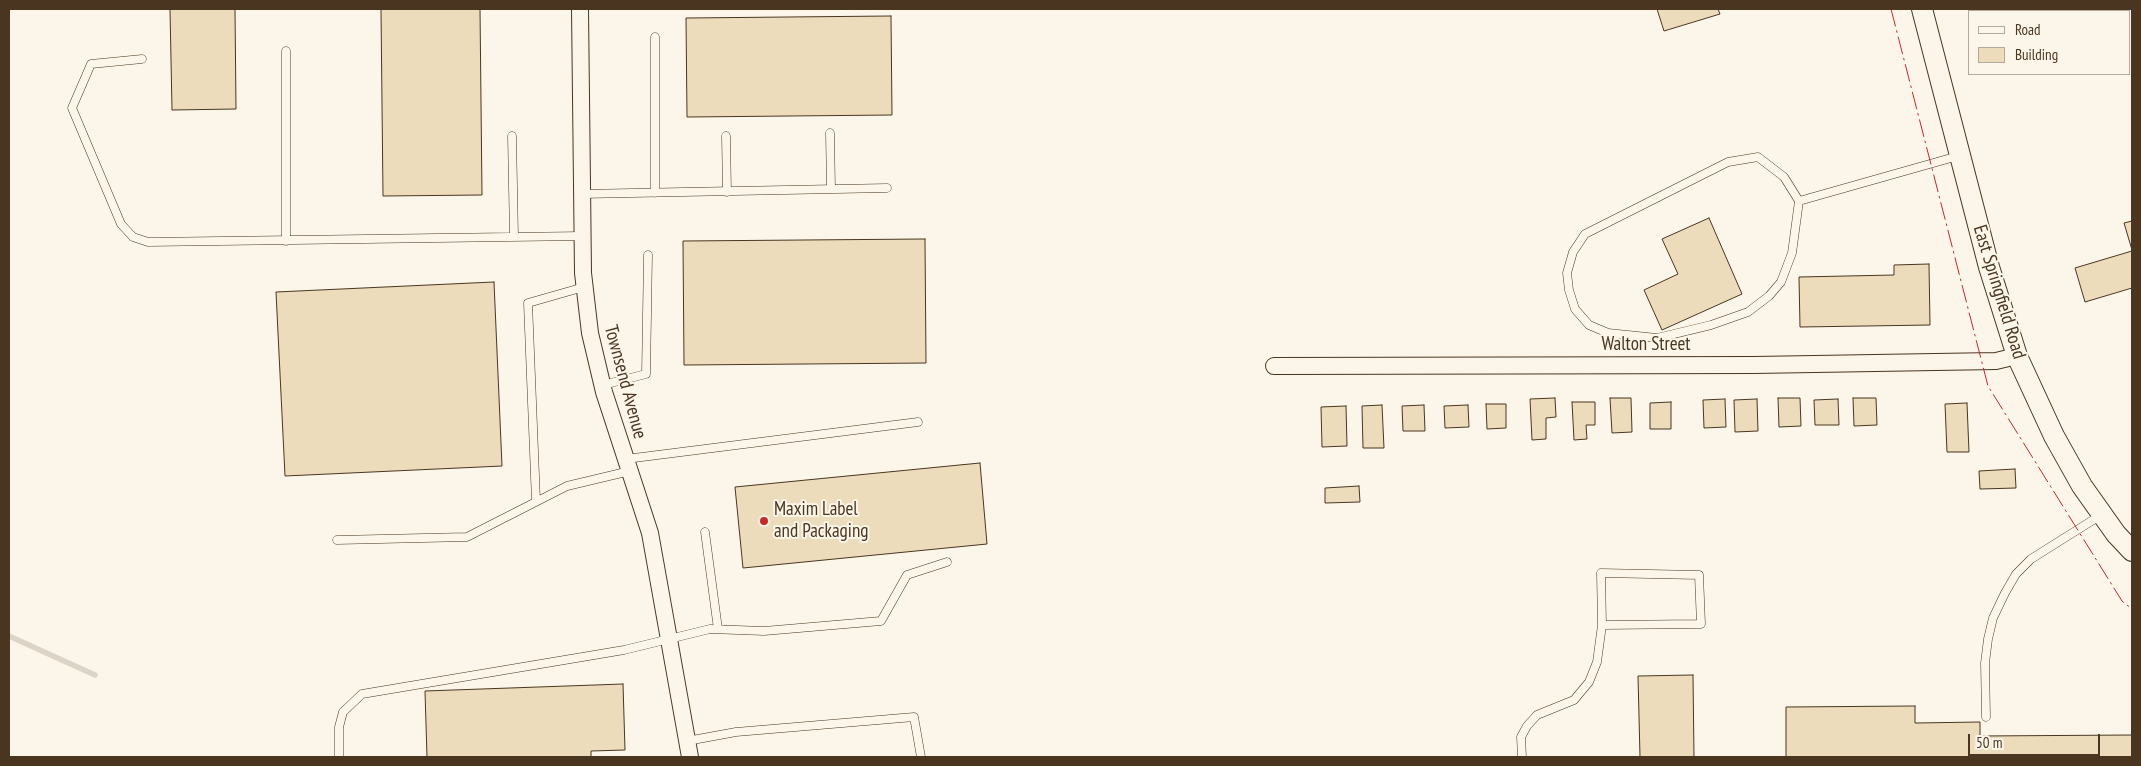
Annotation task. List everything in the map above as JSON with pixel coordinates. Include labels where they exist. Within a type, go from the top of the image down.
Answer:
[{"type":"street","name":"Townsend Avenue","points":[[580,9],[582,236],[584,287],[590,333],[603,385],[650,533],[690,757]]},
{"type":"street","name":"East Springfield Road","points":[[1922,9],[1989,267],[2017,356],[2054,436],[2082,486],[2132,552]]},
{"type":"street","name":"Walton Street","points":[[1274,366],[1754,365],[1996,362],[2017,356]]},
{"type":"lane","points":[[655,37],[655,193]]},
{"type":"lane","points":[[286,52],[286,241]]},
{"type":"lane","points":[[142,59],[92,64],[72,108],[121,224],[133,237],[148,242],[582,236]]},
{"type":"lane","points":[[830,132],[831,189]]},
{"type":"lane","points":[[512,136],[514,237]]},
{"type":"lane","points":[[726,136],[727,192]]},
{"type":"lane","points":[[1799,201],[1960,156]]},
{"type":"lane","points":[[1758,157],[1784,177],[1799,201],[1792,253],[1781,282],[1769,296],[1748,312],[1711,325],[1657,338],[1608,333],[1589,325],[1575,308],[1569,290],[1567,273],[1573,252],[1585,234],[1728,162],[1758,157]]},
{"type":"lane","points":[[581,194],[887,188]]},
{"type":"lane","points":[[603,385],[646,374],[648,255]]},
{"type":"lane","points":[[536,502],[528,303],[584,287]]},
{"type":"lane","points":[[337,540],[467,537],[567,486],[628,465],[918,422]]},
{"type":"lane","points":[[1986,717],[1985,672],[1988,639],[1993,618],[2005,593],[2016,574],[2031,559],[2102,514]]},
{"type":"lane","points":[[705,532],[718,629]]},
{"type":"lane","points":[[339,757],[339,727],[343,712],[362,694],[624,650],[710,628],[764,632],[881,621],[907,575],[947,562]]},
{"type":"lane","points":[[1522,757],[1521,738],[1527,726],[1536,715],[1574,700],[1589,682],[1597,662],[1602,624],[1601,573],[1700,575],[1701,624],[1602,624]]},
{"type":"lane","points":[[688,741],[736,732],[914,717],[921,757]]},
{"type":"building","points":[[170,9],[235,9],[236,109],[172,110]]},
{"type":"building","points":[[381,9],[480,9],[482,195],[383,196]]},
{"type":"building","points":[[1657,9],[1718,9],[1720,14],[1664,31]]},
{"type":"building","points":[[891,16],[892,115],[687,117],[686,18]]},
{"type":"building","points":[[1709,218],[1742,294],[1662,330],[1644,290],[1678,274],[1662,239]]},
{"type":"building","points":[[2132,221],[2132,250],[2124,223]]},
{"type":"building","points":[[925,239],[926,363],[684,365],[683,241]]},
{"type":"building","points":[[2132,251],[2132,288],[2085,302],[2075,268]]},
{"type":"building","points":[[1929,264],[1930,325],[1800,327],[1799,277],[1894,275],[1894,265]]},
{"type":"building","points":[[494,282],[502,466],[285,476],[276,292]]},
{"type":"building","points":[[1555,398],[1556,417],[1546,418],[1546,439],[1532,440],[1530,399]]},
{"type":"building","points":[[1610,398],[1631,398],[1632,432],[1612,433]]},
{"type":"building","points":[[1778,398],[1800,398],[1801,426],[1779,427]]},
{"type":"building","points":[[1853,398],[1876,398],[1877,425],[1854,426]]},
{"type":"building","points":[[1725,399],[1726,427],[1704,428],[1703,400]]},
{"type":"building","points":[[1757,399],[1758,431],[1735,432],[1734,400]]},
{"type":"building","points":[[1838,399],[1839,425],[1815,425],[1814,400]]},
{"type":"building","points":[[1572,402],[1595,402],[1595,425],[1586,425],[1587,439],[1574,440]]},
{"type":"building","points":[[1671,402],[1671,429],[1650,429],[1650,403]]},
{"type":"building","points":[[1967,403],[1969,452],[1947,452],[1945,404]]},
{"type":"building","points":[[1486,404],[1506,404],[1506,428],[1487,429]]},
{"type":"building","points":[[1382,405],[1384,448],[1363,448],[1362,406]]},
{"type":"building","points":[[1424,405],[1425,431],[1403,431],[1402,406]]},
{"type":"building","points":[[1468,405],[1469,427],[1445,428],[1444,406]]},
{"type":"building","points":[[1346,406],[1347,446],[1322,447],[1321,407]]},
{"type":"building","points":[[980,463],[987,544],[743,568],[735,487]]},
{"type":"building","points":[[2015,469],[2016,488],[1980,489],[1979,471]]},
{"type":"building","points":[[1359,486],[1360,502],[1325,503],[1325,488]]},
{"type":"building","points":[[1693,675],[1694,757],[1640,757],[1638,676]]},
{"type":"building","points":[[623,684],[625,750],[591,751],[591,757],[427,757],[425,691]]},
{"type":"building","points":[[1915,706],[1915,723],[1980,722],[1980,736],[2132,735],[2132,757],[1786,757],[1786,707]]},
{"type":"waterway","points":[[9,636],[95,675]]},
{"type":"power","points":[[1891,9],[1988,386],[2122,601],[2132,609]]},
{"type":"place","name":"Maxim Label and Packaging","points":[[764,521]]}]
